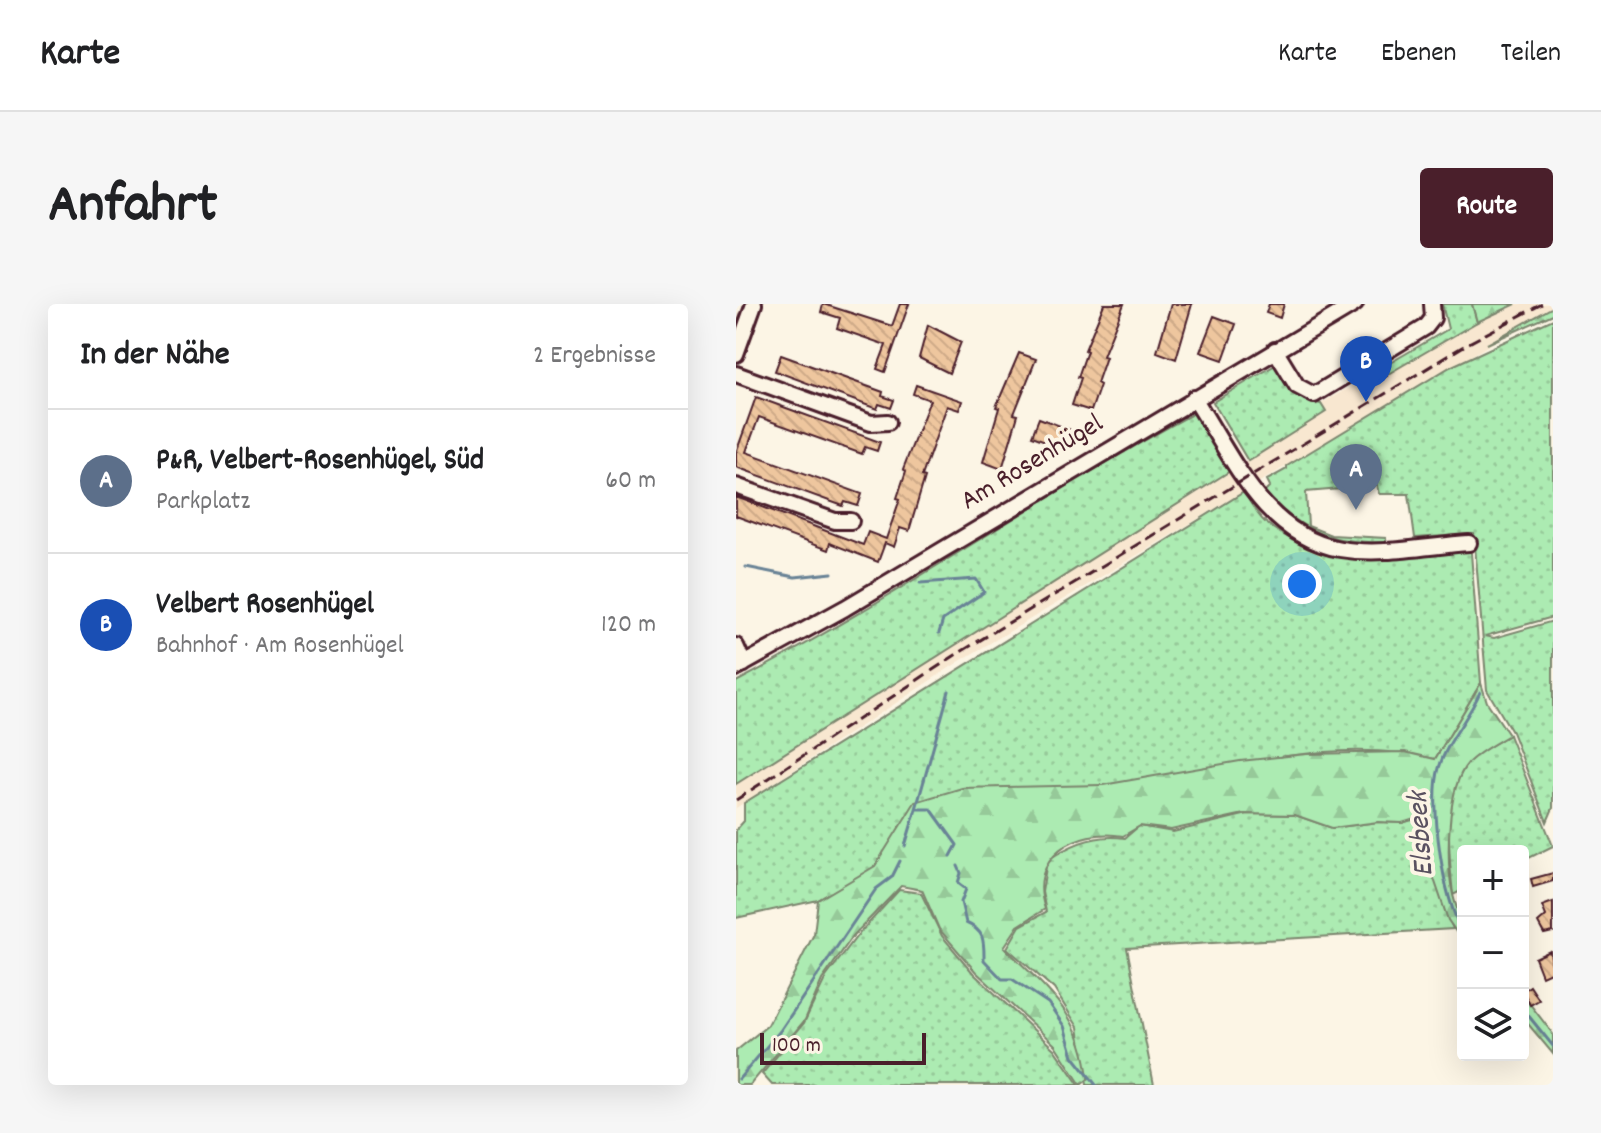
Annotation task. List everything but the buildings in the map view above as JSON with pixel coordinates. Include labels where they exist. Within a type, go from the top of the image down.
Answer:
[{"type":"street","points":[[736,354],[754,304]]},
{"type":"street","name":"Am Rosenhügel","points":[[740,666],[845,608],[1355,304]]},
{"type":"street","points":[[1275,350],[1297,386],[1314,395],[1426,327],[1433,318],[1432,304]]},
{"type":"street","points":[[736,374],[871,423],[888,422]]},
{"type":"street","points":[[1194,398],[1257,497],[1273,516],[1316,543],[1366,551],[1469,543]]},
{"type":"street","points":[[736,486],[835,521],[851,521]]},
{"type":"street","points":[[736,646],[740,666]]},
{"type":"shaded area","points":[[1516,304],[1553,304],[1553,307],[960,661],[736,808],[736,784],[752,772],[1325,412],[1321,404],[1383,367],[1388,374],[1477,322]]},
{"type":"green space","points":[[1442,304],[1472,304],[1477,322],[1388,374],[1383,367],[1448,329]]},
{"type":"green space","points":[[1472,304],[1516,304],[1477,322]]},
{"type":"green space","points":[[1553,307],[1553,314],[1487,344]]},
{"type":"green space","points":[[1553,319],[1553,617],[1485,636],[1494,638],[1553,621],[1553,808],[1547,822],[1512,732],[1487,690],[1474,534],[1415,538],[1409,494],[1379,494],[1377,486],[1306,492],[1308,526],[1331,535],[1386,538],[1386,543],[1347,540],[1318,533],[1293,518],[1263,493],[1270,486],[1267,480],[1287,469],[1287,466],[1450,367]]},
{"type":"green space","points":[[1277,364],[1304,400],[1321,404],[1326,412],[1248,461],[1213,402]]},
{"type":"green space","points":[[1194,413],[1230,471],[736,784],[736,682],[852,617]]},
{"type":"green space","points":[[1244,492],[1265,522],[1287,537],[1311,547],[1362,555],[1468,549],[1471,553],[1481,683],[1435,759],[1394,752],[1310,753],[1102,785],[961,789],[875,867],[818,900],[736,918],[736,830],[744,821],[744,803]]},
{"type":"green space","points":[[1481,683],[1487,702],[1509,735],[1468,763],[1455,790],[1449,864],[1457,908],[1457,933],[1448,920],[1426,855],[1424,816],[1402,823],[1378,822],[1332,828],[1295,815],[1244,814],[1171,830],[1140,826],[1123,836],[1088,836],[1073,841],[1049,861],[1043,874],[1041,891],[1045,909],[1018,926],[1004,947],[1048,990],[1070,1020],[1084,1056],[1088,1079],[1081,1085],[1055,1045],[976,972],[939,929],[922,890],[901,886],[853,936],[822,980],[805,1020],[750,1085],[736,1085],[736,1051],[768,1025],[814,934],[818,900],[875,866],[915,802],[962,788],[1103,785],[1240,761],[1307,754],[1405,752],[1435,759]]},
{"type":"green space","points":[[1509,735],[1553,846],[1529,858],[1529,845],[1457,845],[1457,893],[1453,895],[1449,827],[1454,793],[1467,764]]},
{"type":"green space","points":[[1248,814],[1295,815],[1332,828],[1378,822],[1402,823],[1424,816],[1426,855],[1453,929],[1127,948],[1154,1085],[1087,1085],[1078,1027],[1054,989],[1007,948],[1020,926],[1046,912],[1042,892],[1047,861],[1084,842],[1125,838],[1139,826],[1173,832]]},
{"type":"green space","points":[[899,890],[921,893],[942,936],[974,974],[1054,1049],[1079,1085],[772,1085],[762,1074],[804,1023],[826,977],[857,936]]},
{"type":"green space","points":[[1529,1003],[1553,1034],[1553,1054],[1529,1025]]},
{"type":"waterway","points":[[746,567],[795,577],[832,573]]},
{"type":"waterway","points":[[920,583],[976,579],[984,592],[943,620],[939,633]]},
{"type":"waterway","points":[[949,691],[916,809],[931,809],[957,845],[951,856]]},
{"type":"waterway","name":"Elsbeek","points":[[1457,919],[1449,898],[1440,851],[1436,783],[1443,758],[1480,692]]},
{"type":"waterway","points":[[905,846],[916,809]]},
{"type":"waterway","points":[[739,1079],[780,1031],[876,889],[892,877],[900,861]]},
{"type":"waterway","points":[[958,866],[961,873],[958,883],[966,889],[961,902],[966,923],[977,929],[982,937],[984,960],[1002,979],[1012,979],[1048,1003],[1064,1026],[1073,1056],[1096,1085]]},
{"type":"waterway","name":"Elsbeek","points":[[1529,1016],[1553,1046]]},
{"type":"railway","points":[[736,800],[954,656],[1467,344],[1542,304]]},
{"type":"place","name":"Velbert Rosenhügel","points":[[1366,402]]},
{"type":"place","name":"P&R, Velbert-Rosenhügel, Süd","points":[[1356,510]]}]
